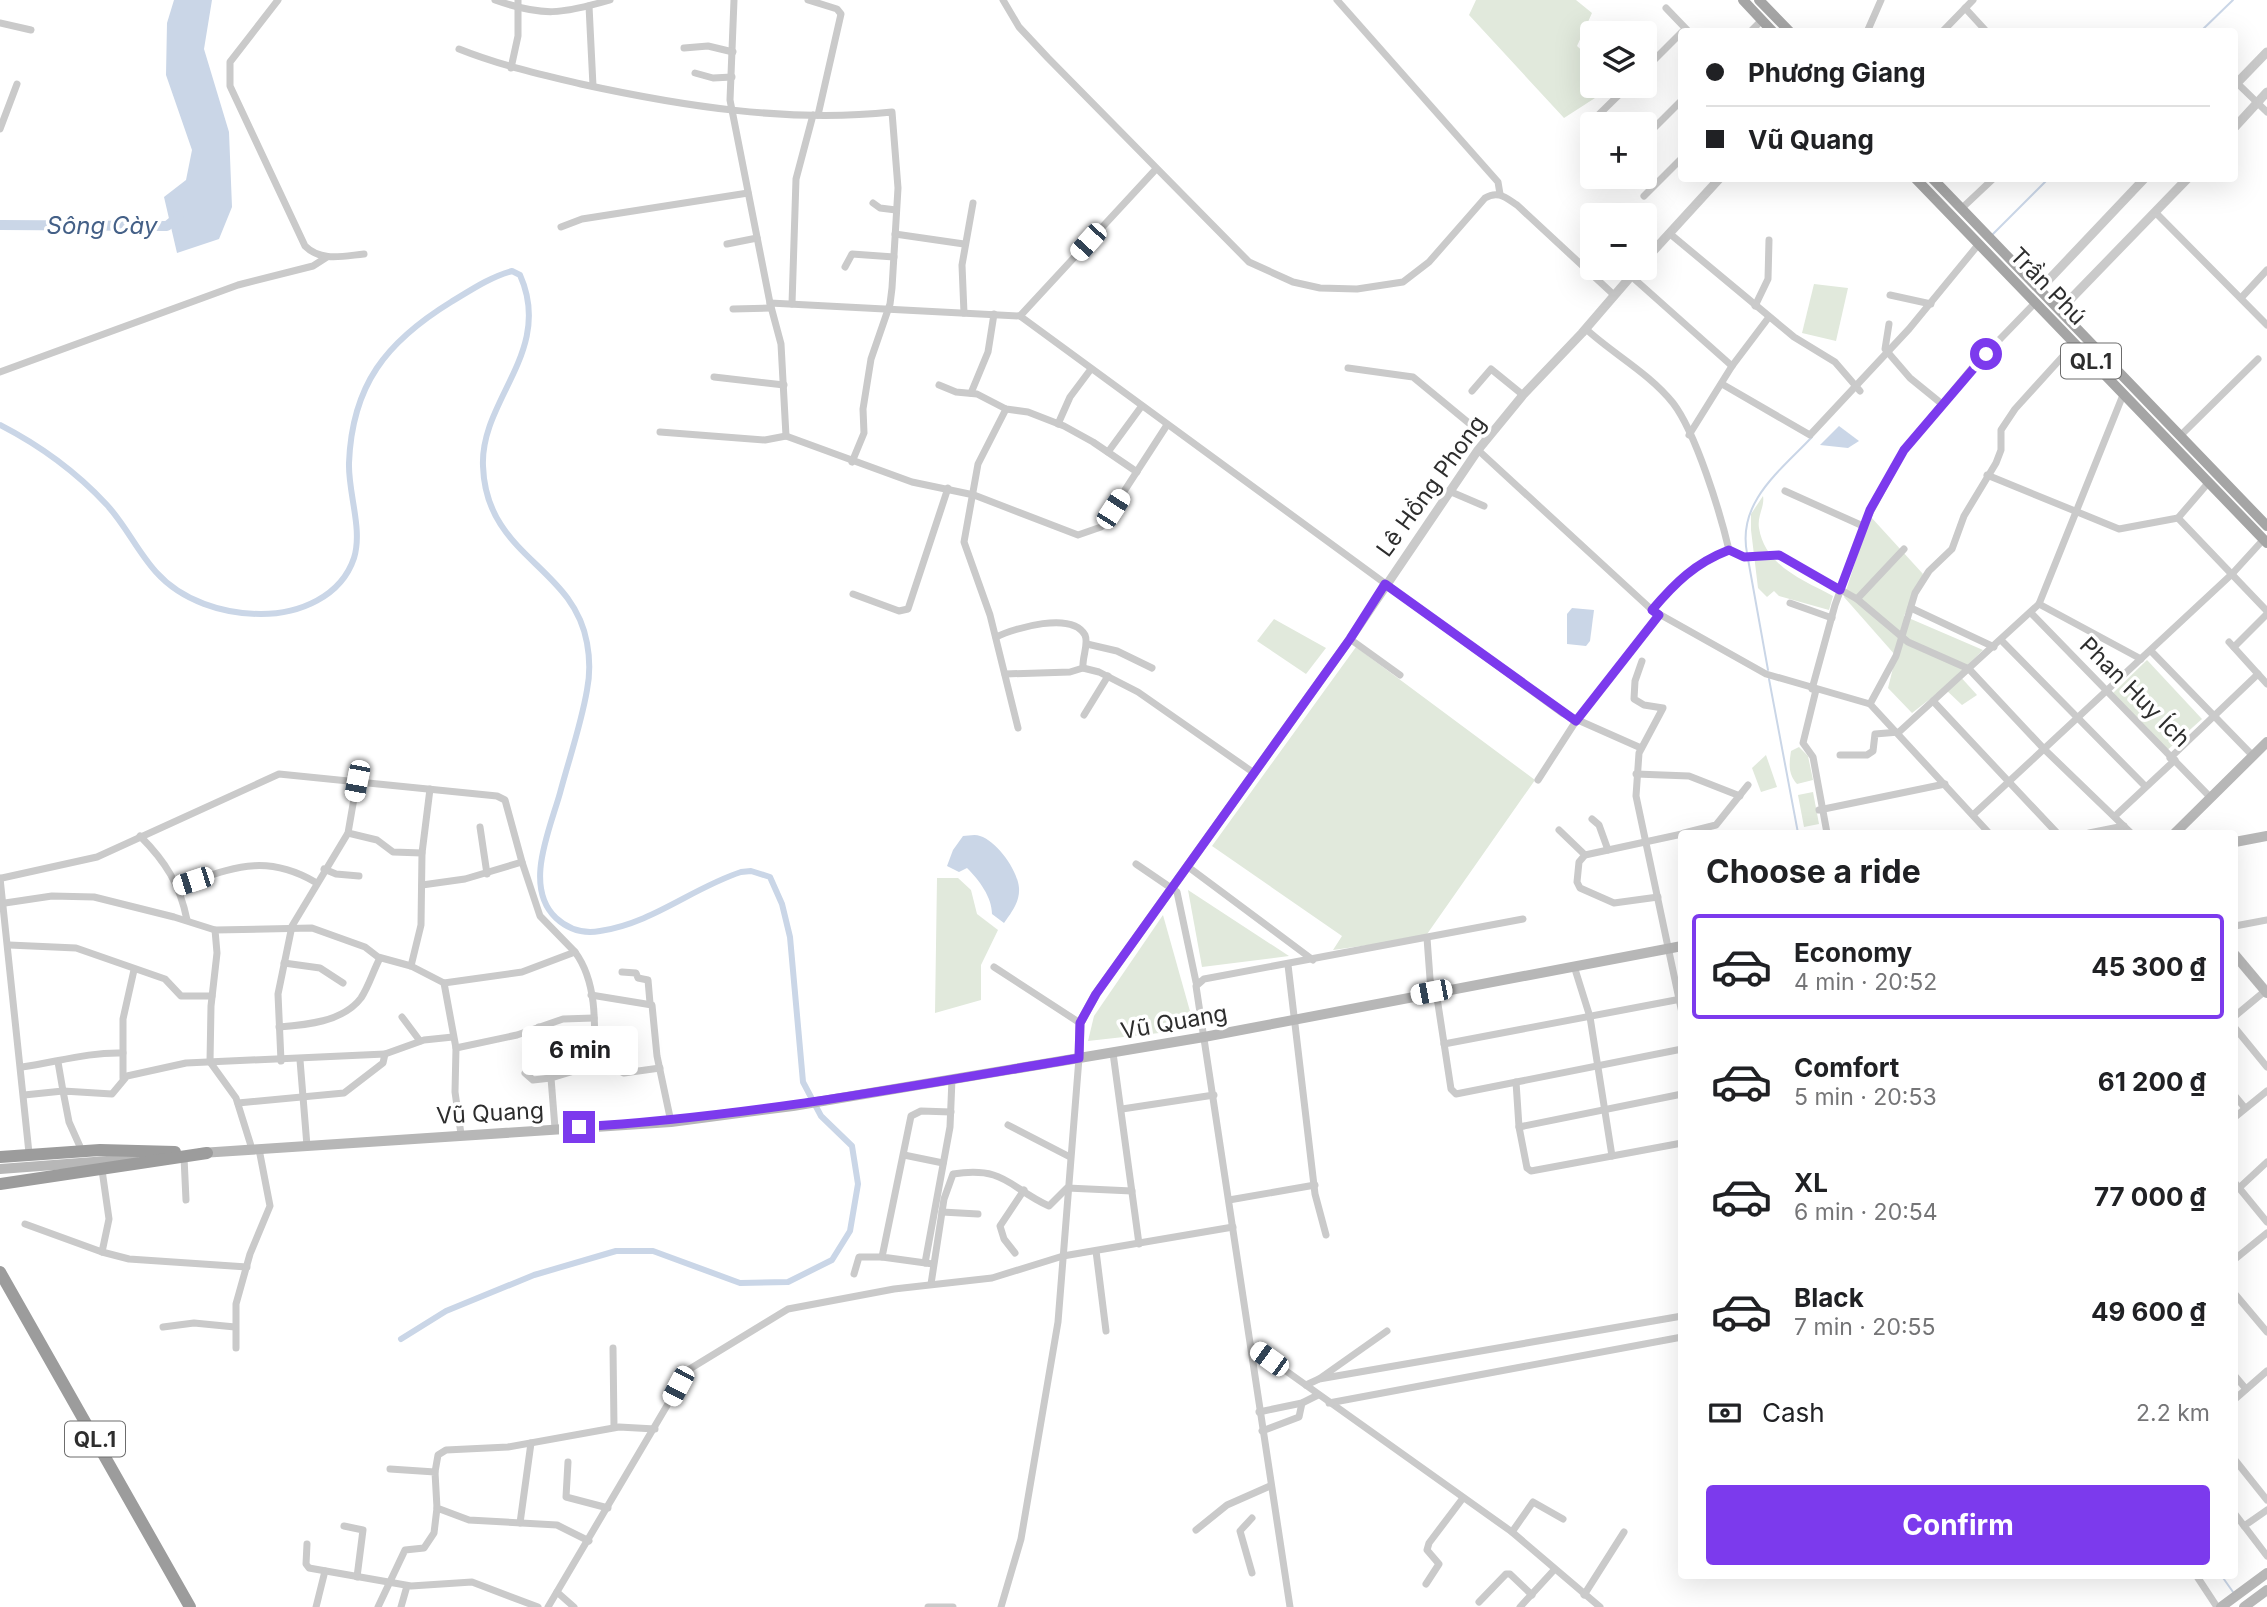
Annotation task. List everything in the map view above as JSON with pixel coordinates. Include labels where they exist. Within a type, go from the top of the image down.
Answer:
[{"type":"highway","points":[[0,1157],[82,1151],[207,1153]]},
{"type":"highway","points":[[0,1184],[207,1153]]},
{"type":"highway","name":"QL.1","points":[[0,1272],[190,1607]]},
{"type":"main road","points":[[1743,0],[1769,28]]},
{"type":"main road","points":[[1759,0],[1786,28]]},
{"type":"main road","name":"Trần Phú","points":[[1919,182],[2265,542]]},
{"type":"main road","name":"Trần Phú","points":[[1936,182],[2267,526]]},
{"type":"main road","points":[[2178,830],[2267,742]]},
{"type":"main road","points":[[2188,830],[2190,818]]},
{"type":"main road","points":[[2238,841],[2267,836]]},
{"type":"main road","name":"Vũ Quang","points":[[0,1169],[461,1134],[671,1122],[793,1106],[1204,1037],[1678,947]]},
{"type":"main road","points":[[2238,959],[2266,992]]},
{"type":"main road","points":[[2223,1605],[2267,1573]]},
{"type":"main road","points":[[2244,1607],[2267,1590]]},
{"type":"street","points":[[278,0],[230,62],[228,81],[301,242],[310,251],[327,257],[364,254]]},
{"type":"street","points":[[495,0],[564,14],[610,0]]},
{"type":"street","points":[[734,0],[732,109],[770,305],[781,344],[786,436]]},
{"type":"street","points":[[792,303],[796,179],[841,14],[837,9],[808,0]]},
{"type":"street","points":[[1003,0],[1019,27],[1249,261],[1293,282],[1320,288],[1357,289],[1403,282],[1429,262],[1485,198],[1500,194],[1517,205],[1614,295]]},
{"type":"street","points":[[1336,0],[1497,181],[1500,194]]},
{"type":"street","points":[[1869,28],[1881,0]]},
{"type":"street","points":[[1945,28],[1968,3],[1984,28]]},
{"type":"street","points":[[511,68],[518,36],[518,4]]},
{"type":"street","points":[[589,6],[593,86]]},
{"type":"street","points":[[1666,8],[1683,28]]},
{"type":"street","points":[[1754,28],[1762,20]]},
{"type":"street","points":[[0,23],[31,30]]},
{"type":"street","points":[[1657,58],[1678,38]]},
{"type":"street","points":[[684,48],[708,46],[733,52]]},
{"type":"street","points":[[459,49],[511,68],[593,86],[732,109],[815,115],[892,112],[898,167],[894,257],[888,311],[871,359],[863,409],[864,433],[852,462]]},
{"type":"street","points":[[2238,82],[2267,52]]},
{"type":"street","points":[[695,73],[713,78],[732,76]]},
{"type":"street","points":[[0,129],[17,84]]},
{"type":"street","points":[[2238,86],[2267,112]]},
{"type":"street","points":[[2238,124],[2267,92]]},
{"type":"street","points":[[1601,112],[1616,98]]},
{"type":"street","points":[[1657,125],[1678,104]]},
{"type":"street","points":[[1643,196],[1678,162]]},
{"type":"street","points":[[1020,316],[1156,169]]},
{"type":"street","points":[[1657,247],[1716,182]]},
{"type":"street","points":[[1961,209],[1990,182]]},
{"type":"street","points":[[2040,289],[2141,182]]},
{"type":"street","points":[[2060,310],[2184,182]]},
{"type":"street","points":[[561,227],[582,219],[748,193]]},
{"type":"street","points":[[873,204],[880,208],[896,209]]},
{"type":"street","points":[[964,313],[961,273],[964,244],[974,204]]},
{"type":"street","points":[[2157,213],[2267,325]]},
{"type":"street","points":[[1670,233],[1769,317],[1835,362],[1857,389]]},
{"type":"street","points":[[895,234],[964,244]]},
{"type":"street","points":[[727,244],[757,238]]},
{"type":"street","points":[[1755,306],[1768,279],[1769,240]]},
{"type":"street","points":[[1722,384],[1740,392],[1810,435],[1889,355],[1978,245]]},
{"type":"street","points":[[845,267],[852,254],[894,257]]},
{"type":"street","points":[[0,372],[238,285],[313,266],[327,257]]},
{"type":"street","points":[[2241,298],[2267,270]]},
{"type":"street","name":"Lê Hồng Phong","points":[[1079,1058],[1080,1023],[1096,994],[1350,639],[1449,491],[1487,438],[1523,395],[1586,329],[1627,280]]},
{"type":"street","points":[[1637,280],[1732,366]]},
{"type":"street","points":[[1890,295],[1931,304]]},
{"type":"street","points":[[733,309],[792,303],[888,311],[1020,316],[1141,407],[1576,721],[1641,748]]},
{"type":"street","points":[[1826,830],[1820,810],[1813,757],[1803,743],[1832,618],[1863,526],[1904,450],[1941,404],[2035,303]]},
{"type":"street","points":[[971,393],[988,352],[994,314]]},
{"type":"street","points":[[1689,435],[1732,366],[1769,317]]},
{"type":"street","points":[[1889,324],[1884,345],[1889,355],[1941,404]]},
{"type":"street","points":[[1586,329],[1672,402],[1689,435],[1729,550],[1744,557],[1779,555],[1857,599],[1902,638],[1969,669],[2044,749],[2128,830]]},
{"type":"street","points":[[1870,704],[1881,688],[1921,583],[1952,549],[1964,516],[2001,450],[2001,430],[2012,413],[2074,344]]},
{"type":"street","points":[[2180,436],[2258,359]]},
{"type":"street","points":[[1348,368],[1413,377],[1487,438]]},
{"type":"street","points":[[1058,424],[1070,397],[1091,369]]},
{"type":"street","points":[[1472,391],[1491,369],[1523,395]]},
{"type":"street","points":[[714,377],[784,385]]},
{"type":"street","points":[[939,385],[956,392],[971,393],[1006,409],[1028,412],[1058,424],[1137,472]]},
{"type":"street","points":[[1840,755],[1867,755],[1873,751],[1875,734],[1899,732],[2039,604],[2123,395]]},
{"type":"street","points":[[1108,452],[1141,407]]},
{"type":"street","points":[[1006,409],[979,461],[964,545],[996,637],[1018,727]]},
{"type":"street","points":[[660,432],[765,440],[786,436],[912,482],[974,495],[1066,531],[1087,534],[1101,527],[1167,425]]},
{"type":"street","points":[[1478,450],[1655,613],[1769,675],[1870,704],[1899,732],[1987,830]]},
{"type":"street","points":[[1987,475],[2119,529],[2178,518],[2209,482]]},
{"type":"street","points":[[853,594],[900,611],[911,606],[947,488]]},
{"type":"street","points":[[1449,491],[1484,506]]},
{"type":"street","points":[[1785,491],[1863,526]]},
{"type":"street","points":[[2178,518],[2267,613],[2232,645],[2267,684]]},
{"type":"street","points":[[1974,814],[2265,542]]},
{"type":"street","points":[[1857,599],[1904,549]]},
{"type":"street","points":[[1538,780],[1576,721],[1685,573],[1729,550]]},
{"type":"street","points":[[1790,603],[1832,618]]},
{"type":"street","points":[[2039,604],[2141,659]]},
{"type":"street","points":[[1911,608],[1994,647]]},
{"type":"street","name":"Phan Huy Ích","points":[[2031,613],[2211,798]]},
{"type":"street","points":[[996,637],[1063,621],[1083,632],[1087,644],[1083,668]]},
{"type":"street","points":[[1350,639],[1400,675]]},
{"type":"street","points":[[2001,640],[2145,786]]},
{"type":"street","points":[[1087,644],[1117,651],[1152,668]]},
{"type":"street","points":[[2151,651],[2253,756]]},
{"type":"street","points":[[1642,661],[1635,681],[1634,699],[1644,705],[1663,708],[1641,748],[1636,774],[1636,807],[1648,842],[1667,948],[1678,991]]},
{"type":"street","points":[[1005,674],[1070,672],[1083,668],[1108,676],[1138,692],[1254,773]]},
{"type":"street","points":[[2115,816],[2258,674]]},
{"type":"street","points":[[1084,715],[1108,676]]},
{"type":"street","points":[[1933,701],[2054,830]]},
{"type":"street","points":[[1636,774],[1689,775],[1740,796]]},
{"type":"street","points":[[29,1153],[1,878],[85,861],[276,775],[497,796],[505,800],[540,916],[585,966],[594,1018],[594,1065]]},
{"type":"street","points":[[281,1061],[278,994],[292,926],[315,882],[348,833],[357,781]]},
{"type":"street","points":[[1820,810],[1945,784]]},
{"type":"street","points":[[1695,830],[1716,825],[1748,785]]},
{"type":"street","points":[[411,966],[421,932],[422,853],[430,789]]},
{"type":"street","points":[[1592,819],[1600,825],[1608,850]]},
{"type":"street","points":[[2104,830],[2124,826]]},
{"type":"street","points":[[480,827],[486,874]]},
{"type":"street","points":[[1559,830],[1585,855]]},
{"type":"street","points":[[348,833],[377,839],[393,852],[422,853]]},
{"type":"street","points":[[1658,897],[1614,903],[1580,888],[1577,882],[1579,862],[1585,855],[1678,834]]},
{"type":"street","points":[[140,836],[162,857],[178,886],[187,920]]},
{"type":"street","points":[[422,885],[486,874],[522,862]]},
{"type":"street","points":[[178,886],[256,863],[286,867],[315,882]]},
{"type":"street","points":[[1136,864],[1177,892],[1196,982],[1199,982]]},
{"type":"street","points":[[1187,866],[1313,960]]},
{"type":"street","points":[[324,869],[336,874],[359,876]]},
{"type":"street","points":[[5,903],[52,896],[83,896],[187,920],[215,930],[292,926],[319,930],[365,947],[380,958],[411,966],[444,983],[522,972],[575,953]]},
{"type":"street","points":[[1290,1607],[1196,986],[1199,982],[1523,919]]},
{"type":"street","points":[[2238,925],[2267,920]]},
{"type":"street","points":[[215,930],[217,953],[212,996],[210,1062],[238,1103],[255,1149],[270,1206],[236,1304],[236,1348]]},
{"type":"street","points":[[1427,938],[1434,992],[1454,1093],[1678,1050]]},
{"type":"street","points":[[9,945],[76,948],[165,979],[181,996],[212,996]]},
{"type":"street","points":[[279,1027],[314,1023],[349,1009],[362,997],[380,958]]},
{"type":"street","points":[[284,963],[320,968],[343,983]]},
{"type":"street","points":[[1288,965],[1315,1185],[1326,1235]]},
{"type":"street","points":[[1574,966],[1590,1017],[1612,1156]]},
{"type":"street","points":[[994,967],[1080,1023]]},
{"type":"street","points":[[24,1095],[63,1091],[114,1094],[123,1078],[124,1016],[134,970]]},
{"type":"street","points":[[622,972],[635,973],[639,979],[648,980],[660,1068],[671,1122]]},
{"type":"street","points":[[444,983],[456,1048],[455,1092],[461,1134]]},
{"type":"street","points":[[2238,1014],[2266,992]]},
{"type":"street","points":[[591,995],[650,1003]]},
{"type":"street","points":[[1444,1044],[1678,999]]},
{"type":"street","points":[[402,1017],[420,1041]]},
{"type":"street","points":[[456,1048],[517,1035],[563,1019],[594,1018]]},
{"type":"street","points":[[539,1027],[551,1078],[555,1128]]},
{"type":"street","points":[[2238,1032],[2267,1067]]},
{"type":"street","points":[[123,1078],[177,1065],[385,1054],[420,1041],[453,1037]]},
{"type":"street","points":[[22,1067],[58,1062],[86,1053],[123,1052]]},
{"type":"street","points":[[1113,1053],[1139,1244]]},
{"type":"street","points":[[238,1103],[344,1093],[383,1063],[385,1054]]},
{"type":"street","points":[[1001,1607],[1021,1539],[1058,1322],[1079,1058]]},
{"type":"street","points":[[300,1060],[307,1146]]},
{"type":"street","points":[[58,1062],[69,1122],[82,1151]]},
{"type":"street","points":[[525,1073],[533,1080],[551,1078],[594,1065],[606,1064],[624,1073],[660,1068]]},
{"type":"street","points":[[931,1284],[929,1263],[951,1112],[952,1079]]},
{"type":"street","points":[[1516,1082],[1519,1127],[1527,1168],[1531,1171],[1678,1144]]},
{"type":"street","points":[[2238,1114],[2267,1091]]},
{"type":"street","points":[[1122,1109],[1214,1094]]},
{"type":"street","points":[[1519,1127],[1678,1095]]},
{"type":"street","points":[[2238,1100],[2245,1108]]},
{"type":"street","points":[[882,1257],[913,1114],[951,1112]]},
{"type":"street","points":[[1008,1125],[1070,1157]]},
{"type":"street","points":[[904,1155],[943,1163]]},
{"type":"street","points":[[184,1157],[186,1200]]},
{"type":"street","points":[[2238,1184],[2267,1162]]},
{"type":"street","points":[[102,1170],[109,1219],[102,1252]]},
{"type":"street","points":[[929,1263],[947,1185],[953,1174],[990,1174],[1007,1178],[1049,1206],[1067,1188],[1132,1191]]},
{"type":"street","points":[[1229,1200],[1315,1185]]},
{"type":"street","points":[[2238,1186],[2267,1222]]},
{"type":"street","points":[[1015,1253],[1004,1239],[1000,1226],[1024,1190]]},
{"type":"street","points":[[942,1212],[978,1214]]},
{"type":"street","points":[[25,1224],[129,1259],[247,1267]]},
{"type":"street","points":[[548,1607],[693,1365],[744,1338],[788,1309],[931,1284],[1000,1277],[1063,1256],[1233,1227]]},
{"type":"street","points":[[2238,1257],[2267,1233]]},
{"type":"street","points":[[1096,1251],[1106,1331]]},
{"type":"street","points":[[854,1274],[859,1257],[929,1263]]},
{"type":"street","points":[[2238,1298],[2267,1332]]},
{"type":"street","points":[[1319,1379],[1369,1373],[1678,1316]]},
{"type":"street","points":[[163,1327],[194,1323],[235,1327]]},
{"type":"street","points":[[1306,1385],[1319,1379],[1387,1331]]},
{"type":"street","points":[[1329,1402],[1678,1338]]},
{"type":"street","points":[[1251,1346],[1513,1532],[1600,1607]]},
{"type":"street","points":[[613,1348],[614,1427]]},
{"type":"street","points":[[2238,1396],[2265,1377]]},
{"type":"street","points":[[2238,1380],[2246,1389]]},
{"type":"street","points":[[1259,1412],[1302,1403],[1318,1395]]},
{"type":"street","points":[[1262,1431],[1299,1417],[1302,1403]]},
{"type":"street","points":[[378,1607],[405,1550],[424,1548],[430,1541],[437,1508],[435,1472],[438,1455],[446,1450],[531,1443],[614,1427],[654,1429]]},
{"type":"street","points":[[520,1523],[531,1443]]},
{"type":"street","points":[[568,1462],[566,1497],[608,1508]]},
{"type":"street","points":[[2238,1464],[2267,1500]]},
{"type":"street","points":[[390,1469],[435,1472]]},
{"type":"street","points":[[1196,1530],[1227,1505],[1270,1486]]},
{"type":"street","points":[[1426,1584],[1439,1564],[1427,1550],[1429,1543],[1463,1498]]},
{"type":"street","points":[[1513,1532],[1533,1502],[1563,1519]]},
{"type":"street","points":[[437,1508],[469,1520],[557,1525],[589,1541]]},
{"type":"street","points":[[2244,1526],[2267,1510]]},
{"type":"street","points":[[1252,1518],[1240,1531],[1252,1573]]},
{"type":"street","points":[[2238,1518],[2267,1556]]},
{"type":"street","points":[[344,1525],[363,1530],[357,1577]]},
{"type":"street","points":[[1584,1595],[1624,1532]]},
{"type":"street","points":[[307,1544],[306,1567],[407,1586],[472,1582],[538,1607]]},
{"type":"street","points":[[1520,1607],[1554,1570]]},
{"type":"street","points":[[316,1607],[325,1571]]},
{"type":"street","points":[[1479,1602],[1506,1574],[1510,1574],[1532,1595]]},
{"type":"street","points":[[2200,1579],[2223,1605]]},
{"type":"street","points":[[401,1607],[407,1586]]},
{"type":"street","points":[[557,1592],[574,1607]]},
{"type":"street","points":[[928,1607],[953,1607]]},
{"type":"shaded area","points":[[1476,0],[1576,0],[1592,13],[1588,21],[1580,21],[1580,39],[1577,46],[1580,49],[1580,98],[1595,98],[1564,118],[1469,15]]},
{"type":"shaded area","points":[[1814,284],[1848,288],[1836,341],[1802,333]]},
{"type":"shaded area","points":[[1763,496],[1759,528],[1769,552],[1787,570],[1833,596],[1829,610],[1779,596],[1774,591],[1767,597],[1758,588],[1751,514]]},
{"type":"shaded area","points":[[1870,516],[1923,574],[1904,616],[1983,650],[1958,674],[1977,695],[1962,705],[1944,688],[1912,713],[1888,688],[1896,656],[1844,597]]},
{"type":"shaded area","points":[[1274,619],[1326,648],[1306,674],[1257,641]]},
{"type":"shaded area","points":[[1356,647],[1535,780],[1425,937],[1333,950],[1342,936],[1212,846]]},
{"type":"shaded area","points":[[2147,660],[2202,719],[2164,753],[2112,694]]},
{"type":"shaded area","points":[[1799,747],[1808,756],[1813,780],[1797,784],[1791,773],[1790,760],[1791,751]]},
{"type":"shaded area","points":[[1766,755],[1777,787],[1761,792],[1752,768]]},
{"type":"shaded area","points":[[1813,792],[1819,824],[1804,827],[1798,795]]},
{"type":"shaded area","points":[[937,878],[958,878],[971,890],[977,914],[998,930],[981,965],[981,1000],[935,1013]]},
{"type":"shaded area","points":[[1188,890],[1289,956],[1202,967]]},
{"type":"shaded area","points":[[1163,915],[1195,1029],[1088,1041],[1094,1016]]},
{"type":"water","points":[[174,0],[212,0],[204,49],[229,132],[232,207],[219,239],[177,253],[164,197],[186,180],[192,150],[166,75],[167,23]]},
{"type":"water","points":[[1839,426],[1859,441],[1848,448],[1820,445]]},
{"type":"water","points":[[1572,608],[1594,610],[1590,641],[1586,646],[1567,644],[1567,614]]},
{"type":"water","points":[[976,835],[987,839],[1000,850],[1015,873],[1019,888],[1018,898],[1004,923],[992,914],[984,889],[967,868],[959,872],[947,866],[953,850],[963,836]]},
{"type":"waterway","points":[[2204,28],[2233,0]]},
{"type":"waterway","points":[[1993,234],[2045,182]]},
{"type":"waterway","name":"Sông Cày","points":[[0,225],[167,226],[179,216]]},
{"type":"waterway","points":[[0,425],[56,460],[94,492],[113,512],[156,572],[178,591],[204,604],[232,612],[261,614],[304,607],[329,593],[348,572],[354,558],[357,535],[349,475],[352,435],[365,388],[377,368],[408,333],[451,302],[504,274],[512,271],[520,275],[528,302],[528,328],[522,351],[492,419],[485,442],[483,466],[488,497],[499,521],[514,541],[565,595],[579,617],[589,661],[582,716],[542,857],[541,890],[546,905],[566,926],[594,932],[638,921],[741,872],[751,871],[770,877],[782,904],[790,937],[803,1082],[821,1116],[852,1146],[858,1184],[850,1231],[832,1260],[788,1282],[740,1283],[653,1251],[616,1251],[534,1275],[446,1311],[401,1339]]},
{"type":"waterway","points":[[1747,553],[1748,518],[1755,503],[1775,475],[1812,437]]},
{"type":"waterway","points":[[1748,559],[1768,670]]},
{"type":"waterway","points":[[1769,679],[1797,830]]},
{"type":"waterway","points":[[2224,1579],[2233,1592]]},
{"type":"route","points":[[579,1127],[671,1122],[793,1106],[1079,1058],[1078,1030],[1082,1016],[1096,994],[1350,639],[1385,584],[1576,721],[1587,711],[1627,653],[1659,615],[1652,610],[1672,586],[1685,573],[1718,554],[1729,550],[1744,557],[1779,555],[1840,590],[1870,510],[1904,450],[1914,435],[1986,354]]}]
